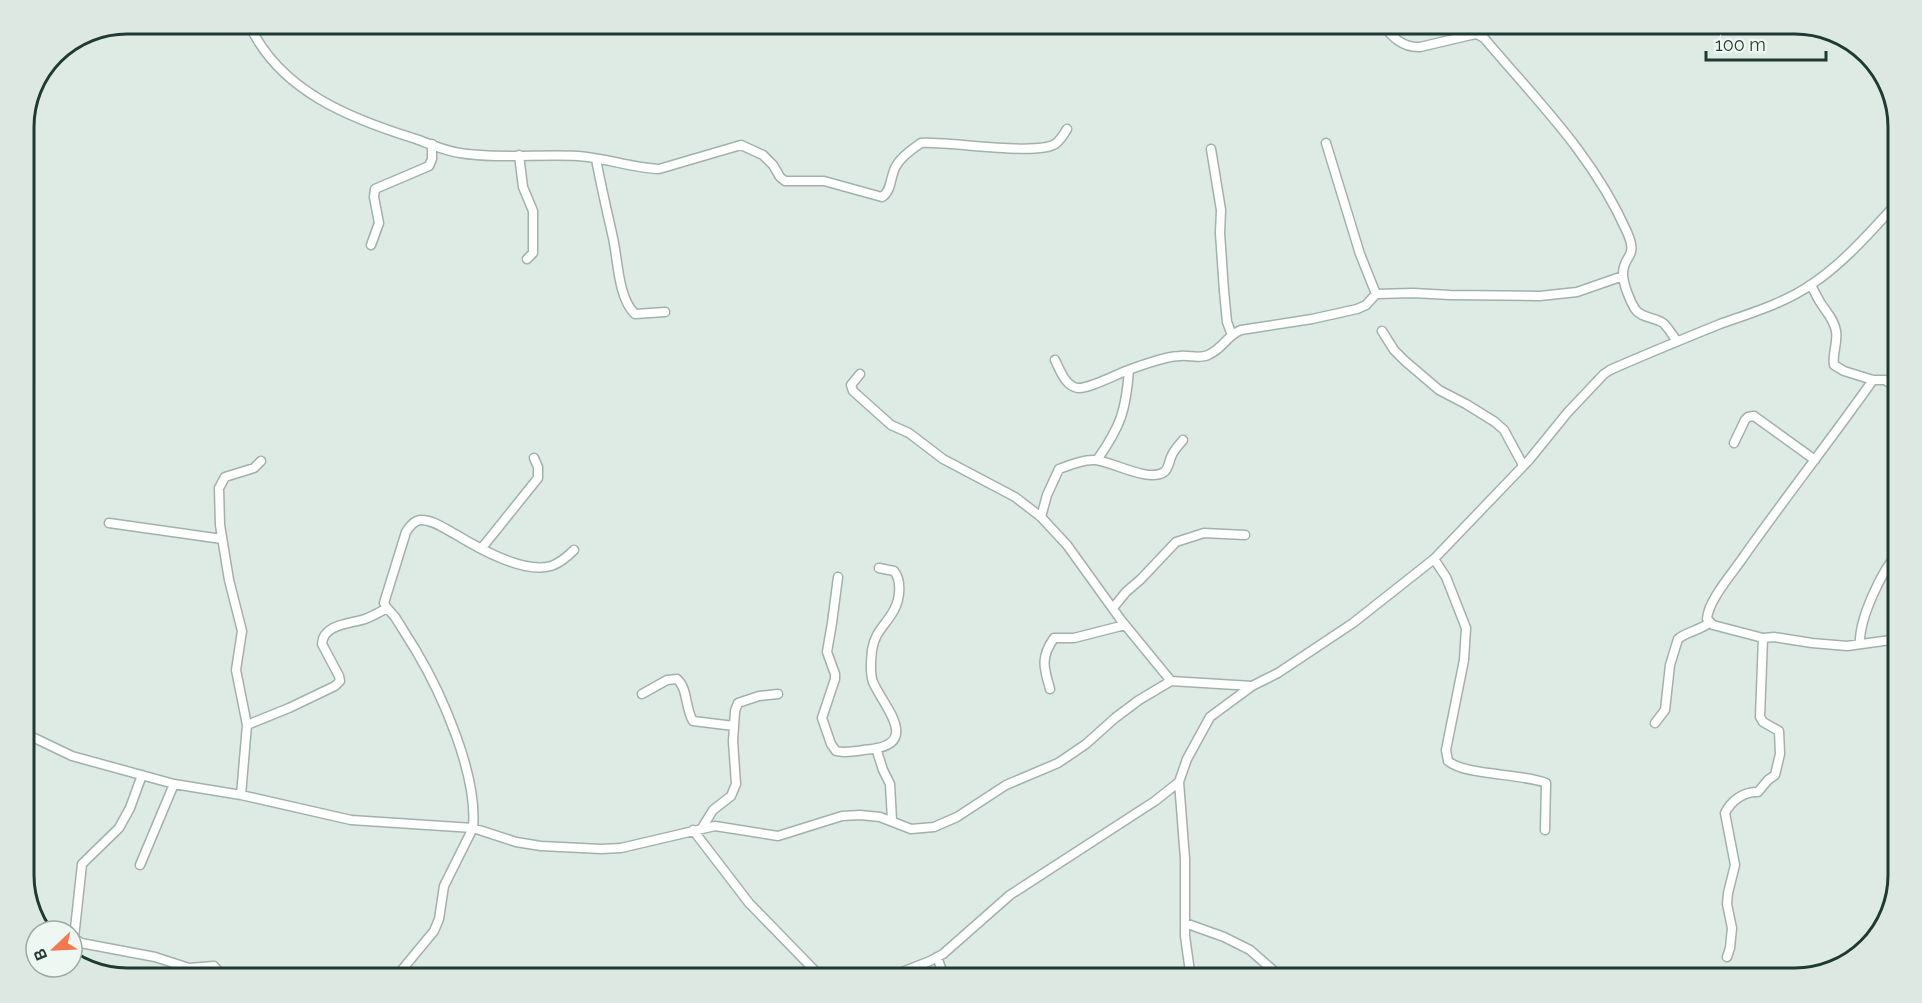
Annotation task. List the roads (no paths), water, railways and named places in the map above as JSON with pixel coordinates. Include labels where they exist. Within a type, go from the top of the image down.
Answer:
[{"type":"street","points":[[255,35],[268,56],[296,84],[314,97],[360,120],[461,153],[581,156],[646,169],[659,169],[741,146],[763,155],[785,181],[824,181],[882,197],[887,193],[896,166],[904,156],[921,143],[1045,147],[1057,143],[1067,129]]},
{"type":"street","points":[[1392,35],[1412,48],[1471,35]]},
{"type":"street","points":[[1479,35],[1484,38],[1565,131],[1589,164],[1614,203],[1631,242],[1632,249],[1623,276],[1637,311],[1662,322],[1677,341]]},
{"type":"street","points":[[1326,143],[1360,254],[1376,294],[1380,296],[1413,293],[1540,296],[1576,292],[1623,276]]},
{"type":"street","points":[[371,245],[379,223],[374,197],[375,189],[429,166],[432,159],[432,144]]},
{"type":"street","points":[[1211,149],[1221,210],[1220,233],[1227,322],[1232,334]]},
{"type":"street","points":[[519,155],[523,187],[533,211],[533,253],[527,259]]},
{"type":"street","points":[[597,159],[604,205],[614,241],[617,271],[630,308],[635,314],[665,312]]},
{"type":"street","points":[[1189,968],[1185,936],[1185,859],[1179,782],[1186,759],[1210,717],[1252,686],[1278,673],[1353,623],[1434,559],[1523,465],[1568,411],[1604,374],[1677,341],[1770,305],[1811,285],[1827,274],[1887,213]]},
{"type":"street","points":[[1811,285],[1836,328],[1834,365],[1844,371],[1873,380],[1887,381]]},
{"type":"street","points":[[1055,360],[1065,380],[1076,388],[1085,387],[1129,370],[1181,356],[1205,357],[1223,346],[1232,334],[1241,330],[1312,319],[1357,309],[1366,305],[1376,294]]},
{"type":"street","points":[[1382,331],[1399,356],[1439,390],[1496,422],[1512,441],[1523,465]]},
{"type":"street","points":[[1097,460],[1114,437],[1120,424],[1122,409],[1127,398],[1129,370]]},
{"type":"street","points":[[860,374],[851,385],[853,391],[891,425],[909,432],[944,459],[1015,497],[1041,517],[1067,545],[1125,625],[1171,681]]},
{"type":"street","points":[[1709,623],[1708,609],[1781,504],[1873,380]]},
{"type":"street","points":[[1734,443],[1745,420],[1754,416],[1815,460]]},
{"type":"street","points":[[1041,517],[1057,471],[1062,468],[1085,460],[1097,460],[1122,469],[1148,474],[1162,473],[1183,440]]},
{"type":"street","points":[[481,549],[538,478],[534,458]]},
{"type":"street","points":[[241,795],[247,724],[236,670],[242,631],[229,580],[222,539],[219,494],[221,482],[225,477],[254,468],[261,461]]},
{"type":"street","points":[[403,968],[434,931],[439,919],[444,886],[473,828],[473,805],[465,765],[452,727],[432,678],[384,603],[406,532],[421,520],[434,523],[481,549],[516,563],[545,567],[558,563],[574,550]]},
{"type":"street","points":[[108,523],[222,539]]},
{"type":"street","points":[[1113,608],[1176,542],[1204,533],[1245,535]]},
{"type":"street","points":[[1434,559],[1446,577],[1466,628],[1459,688],[1446,750],[1448,761],[1458,767],[1546,783],[1545,830]]},
{"type":"street","points":[[1860,643],[1860,634],[1876,588],[1888,566]]},
{"type":"street","points":[[838,577],[827,652],[835,679],[822,722],[836,751],[845,752],[888,746],[894,740],[896,729],[889,708],[872,680],[872,650],[880,629],[894,610],[900,583],[894,571],[879,568]]},
{"type":"street","points":[[247,724],[289,708],[335,686],[340,681],[339,676],[322,644],[324,636],[333,628],[363,620],[387,608]]},
{"type":"street","points":[[1709,623],[1763,638],[1774,637],[1846,645],[1888,641]]},
{"type":"street","points":[[1655,723],[1665,710],[1670,665],[1678,639],[1700,630],[1709,623]]},
{"type":"street","points":[[1050,689],[1044,660],[1045,653],[1054,638],[1074,638],[1125,625]]},
{"type":"street","points":[[1727,957],[1732,928],[1727,904],[1728,892],[1735,865],[1725,813],[1742,795],[1748,792],[1758,792],[1768,780],[1775,776],[1780,754],[1779,731],[1763,722],[1760,717],[1763,638]]},
{"type":"street","points":[[642,694],[667,680],[677,678],[682,684],[689,714],[693,721],[734,726]]},
{"type":"street","points":[[35,738],[72,756],[142,775],[171,789],[241,795],[351,820],[473,828],[516,842],[541,846],[611,849],[715,826],[778,836],[842,816],[880,817],[892,820],[904,827],[923,829],[934,827],[957,817],[1006,785],[1067,758],[1139,700],[1171,681],[1252,686]]},
{"type":"street","points":[[698,829],[713,810],[735,790],[737,779],[733,741],[738,703],[759,696],[778,694]]},
{"type":"street","points":[[876,748],[890,784],[892,820]]},
{"type":"street","points":[[142,775],[130,808],[118,828],[82,864],[74,938],[81,943],[155,957],[189,968],[214,966],[216,968]]},
{"type":"street","points":[[910,968],[937,957],[1010,895],[1155,801],[1179,782]]},
{"type":"street","points":[[140,865],[171,789]]},
{"type":"street","points":[[698,829],[749,903],[812,968]]},
{"type":"street","points":[[1185,923],[1224,937],[1250,950],[1270,968]]},
{"type":"street","points":[[937,957],[941,968]]}]
